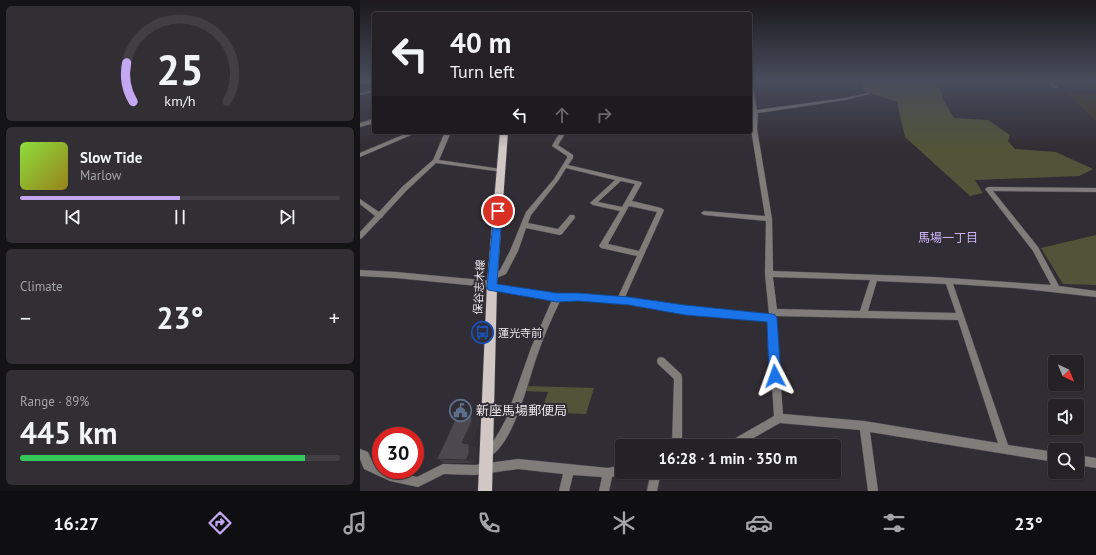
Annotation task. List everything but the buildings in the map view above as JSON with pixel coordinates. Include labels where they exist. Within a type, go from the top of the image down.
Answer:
[{"type":"main road","name":"保谷志木線","points":[[485,491],[492,283],[504,134]]},
{"type":"street","points":[[754,104],[754,129],[769,219],[769,274],[779,418]]},
{"type":"street","points":[[755,112],[811,104]]},
{"type":"street","points":[[360,125],[372,122]]},
{"type":"street","points":[[360,155],[410,134]]},
{"type":"street","points":[[360,236],[404,189],[435,161],[447,134]]},
{"type":"street","points":[[492,283],[503,272],[514,251],[528,214],[556,180],[570,155],[555,146],[562,134]]},
{"type":"street","points":[[435,161],[501,171]]},
{"type":"street","points":[[564,166],[639,183],[603,246],[641,254]]},
{"type":"street","points":[[620,179],[593,203],[662,210],[620,300]]},
{"type":"street","points":[[1056,288],[1036,249],[988,189],[1094,191]]},
{"type":"street","points":[[360,202],[380,216]]},
{"type":"street","points":[[704,213],[769,219]]},
{"type":"street","points":[[524,225],[560,232],[572,217]]},
{"type":"street","points":[[360,274],[396,275],[492,283],[557,298],[578,297],[620,300],[685,310],[772,315],[863,314],[961,317]]},
{"type":"street","points":[[769,274],[1056,288],[1096,294]]},
{"type":"street","points":[[863,314],[874,278]]},
{"type":"street","points":[[950,282],[1005,449]]},
{"type":"street","points":[[486,454],[495,448],[504,435],[533,354],[557,298]]},
{"type":"street","points":[[660,360],[678,377],[677,439]]},
{"type":"street","points":[[742,439],[779,418],[864,426],[1048,456]]},
{"type":"street","points":[[864,426],[873,491]]},
{"type":"street","points":[[360,454],[364,456],[368,465],[390,476],[418,482],[443,469],[486,469],[518,464],[608,473],[615,472]]},
{"type":"street","points":[[1084,461],[1096,463]]},
{"type":"street","points":[[564,491],[569,469]]},
{"type":"street","points":[[604,491],[608,473]]},
{"type":"street","points":[[652,491],[655,479]]},
{"type":"shaded area","points":[[1078,104],[1096,104],[1096,121]]},
{"type":"green space","points":[[897,104],[946,104],[954,118],[988,120],[1010,135],[1008,141],[1015,149],[1056,152],[1093,169],[1079,176],[975,180],[983,193],[970,196],[905,137]]},
{"type":"green space","points":[[1096,235],[1096,285],[1063,284],[1041,248]]},
{"type":"green space","points":[[526,386],[594,388],[586,414],[541,412],[548,392],[524,391]]},
{"type":"place","name":"蓮光寺前","points":[[483,333]]},
{"type":"place","name":"新座馬場郵便局","points":[[461,410]]},
{"type":"district","name":"馬場一丁目","points":[[948,237]]},
{"type":"route","points":[[498,211],[492,287],[557,298],[578,297],[629,301],[685,310],[772,318],[775,376]]}]
